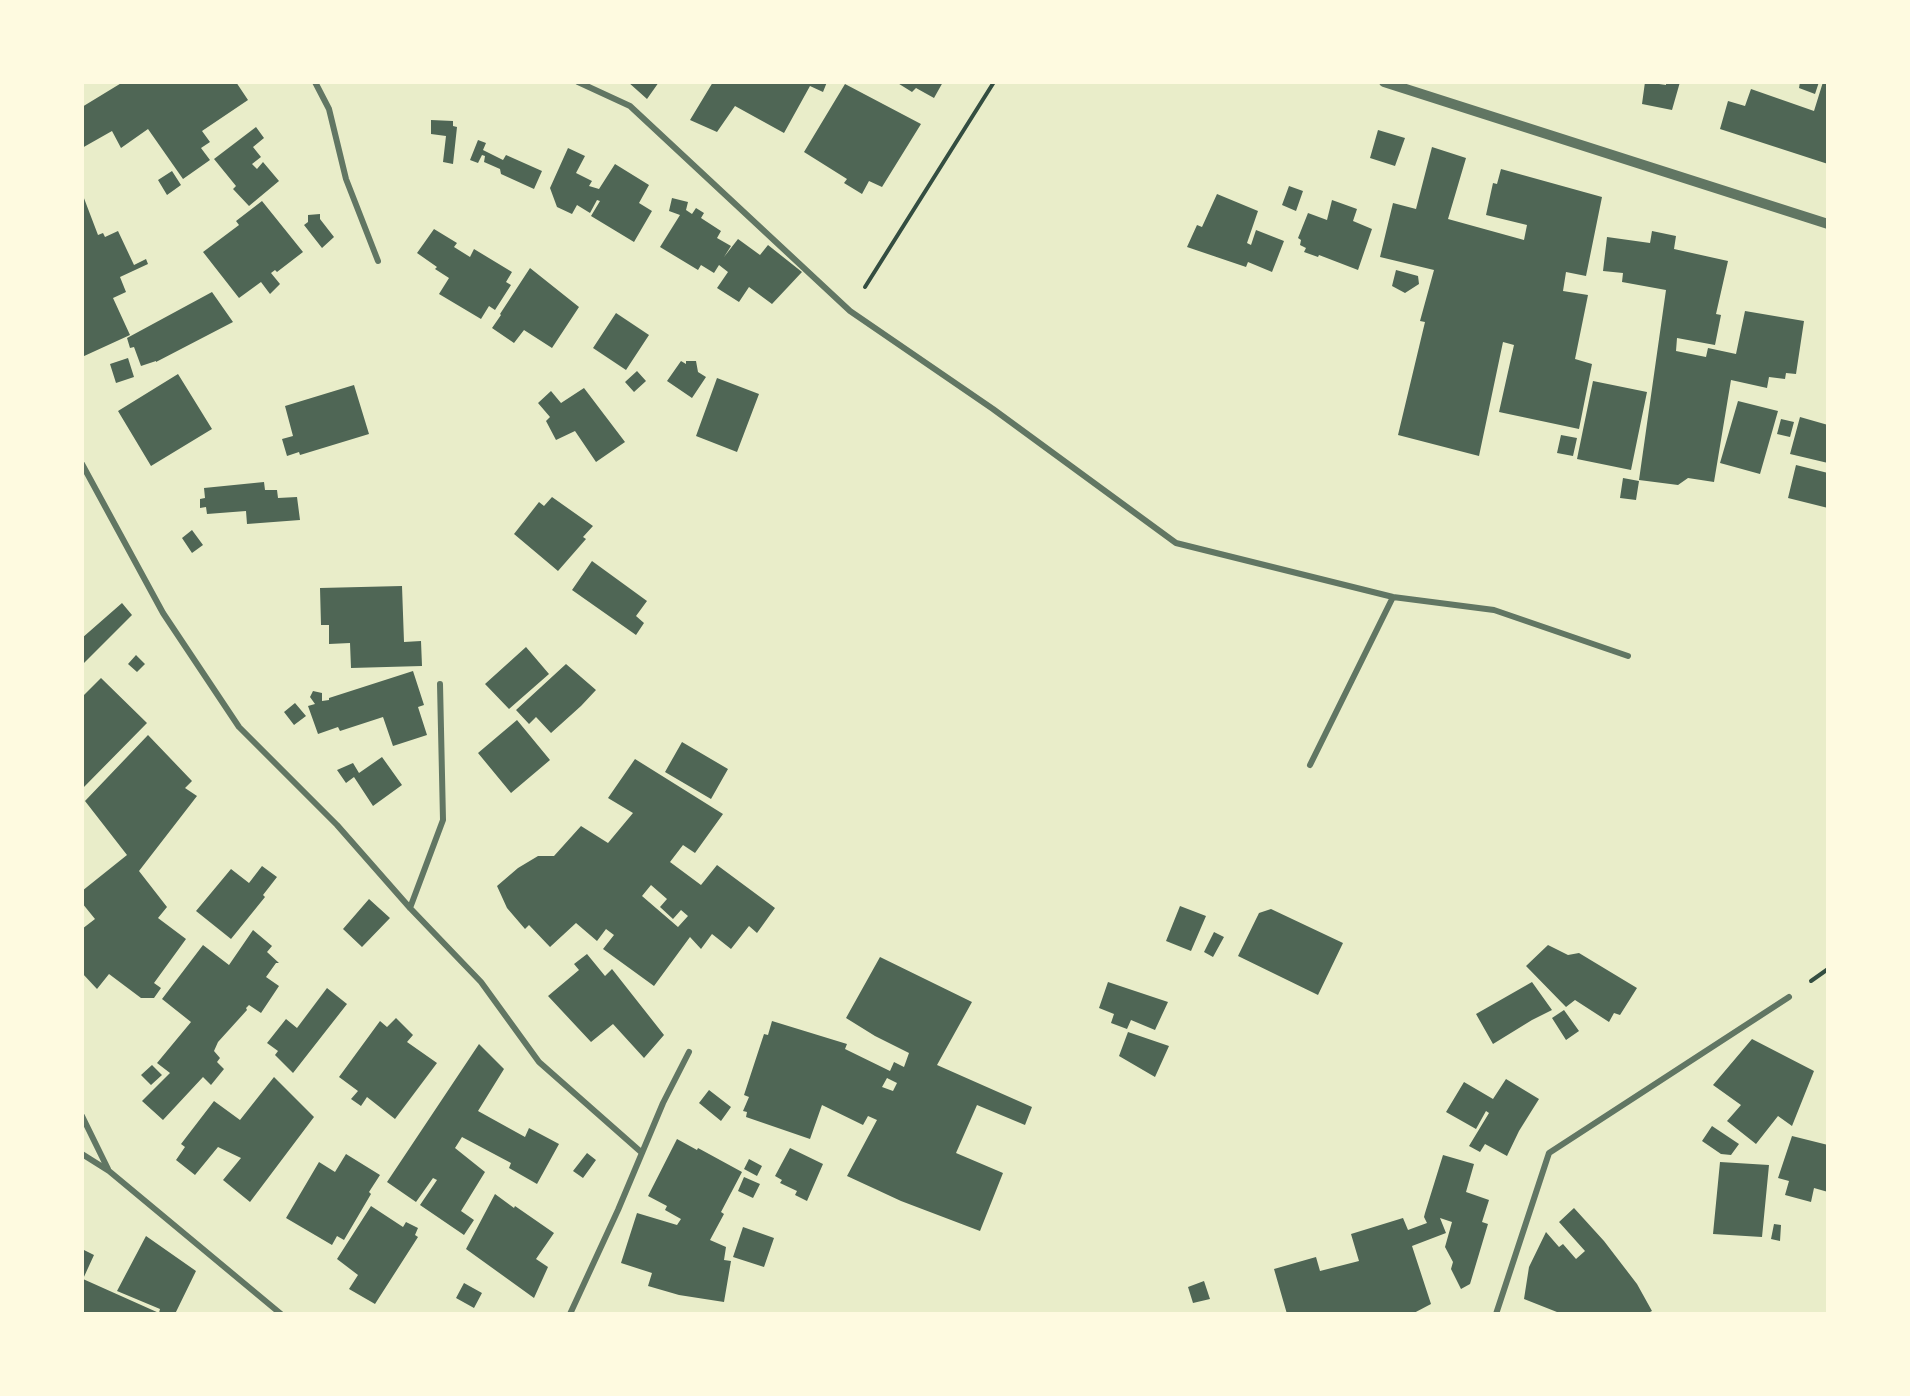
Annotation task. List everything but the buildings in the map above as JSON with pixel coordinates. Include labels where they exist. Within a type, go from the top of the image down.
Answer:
[{"type":"street","points":[[315,82],[329,109],[346,179],[378,261]]},
{"type":"street","points":[[578,82],[630,106],[850,311],[993,409],[1176,543],[1393,597],[1494,610],[1628,656]]},
{"type":"street","points":[[1384,82],[1827,224]]},
{"type":"street","points":[[82,464],[163,613],[239,727],[337,825],[410,908],[481,982],[540,1062],[641,1152]]},
{"type":"street","points":[[1310,765],[1393,597]]},
{"type":"street","points":[[410,908],[443,820],[440,684]]},
{"type":"street","points":[[1496,1314],[1549,1153],[1789,997]]},
{"type":"street","points":[[570,1314],[618,1210],[663,1103],[689,1052]]},
{"type":"street","points":[[82,1116],[109,1171]]},
{"type":"street","points":[[82,1154],[109,1171],[281,1314]]},
{"type":"path","points":[[850,311],[994,82]]}]
